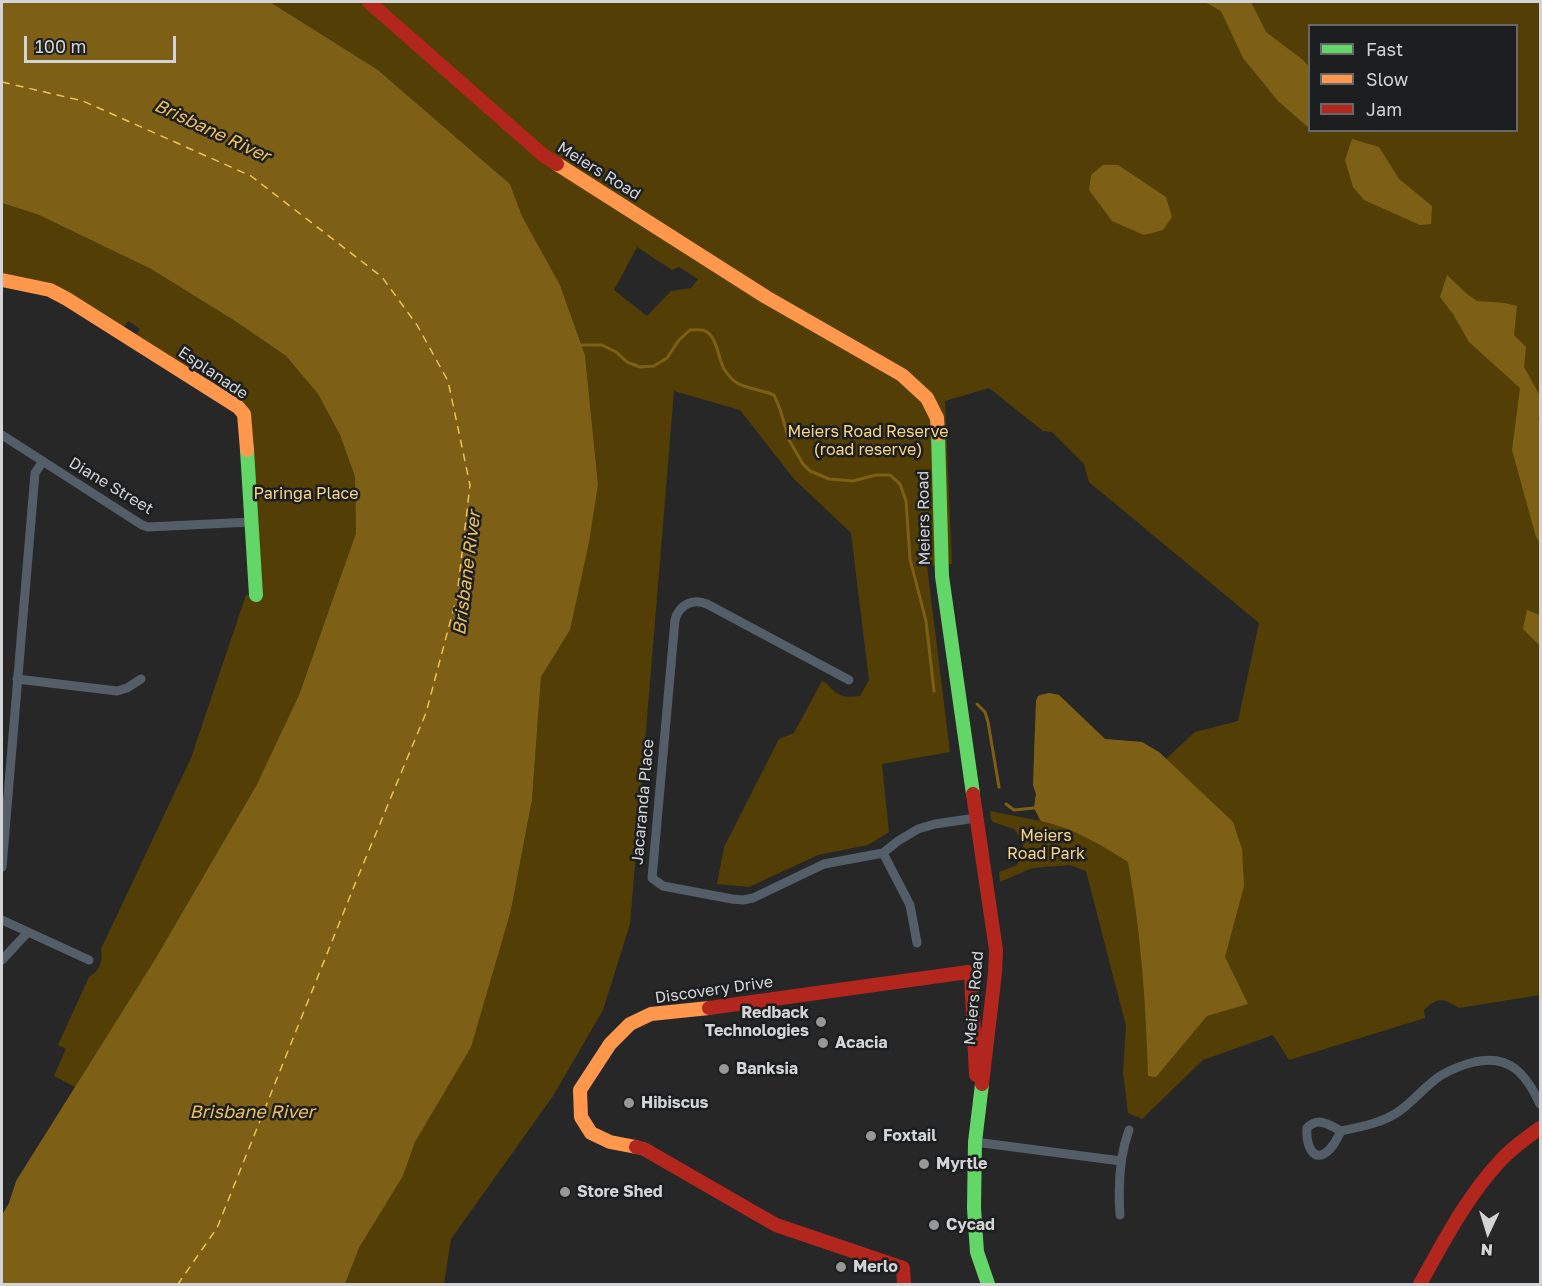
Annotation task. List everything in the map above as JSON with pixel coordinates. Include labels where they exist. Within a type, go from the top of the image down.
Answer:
[{"type":"street","name":"Meiers Road","points":[[369,2],[543,155],[766,297],[902,375],[927,398],[937,418],[942,576],[996,950],[975,1142],[974,1209],[977,1252],[988,1284]]},
{"type":"street","name":"Esplanade","points":[[2,280],[50,290],[67,299],[238,407],[244,414],[256,595]]},
{"type":"street","name":"Diane Street","points":[[2,435],[142,525],[148,527],[251,522]]},
{"type":"street","points":[[2,867],[35,473],[43,461]]},
{"type":"street","name":"Jacaranda Place","points":[[849,680],[706,604],[694,602],[683,607],[675,620],[652,878],[663,886],[743,900],[760,896],[824,864],[883,853],[918,829],[976,818]]},
{"type":"street","points":[[17,679],[117,691],[141,679]]},
{"type":"street","points":[[883,853],[910,905],[917,943]]},
{"type":"street","points":[[2,920],[89,960]]},
{"type":"street","points":[[2,960],[28,932]]},
{"type":"street","name":"Discovery Drive","points":[[904,1284],[903,1268],[776,1225],[644,1149],[610,1142],[591,1133],[581,1117],[580,1090],[610,1044],[621,1032],[630,1024],[651,1014],[968,972],[971,975],[978,1113]]},
{"type":"street","points":[[1341,1131],[1392,1115],[1439,1077],[1454,1069],[1481,1061],[1504,1062],[1517,1069],[1528,1081],[1540,1104]]},
{"type":"street","points":[[1420,1284],[1480,1184],[1516,1146],[1540,1128]]},
{"type":"street","points":[[1120,1215],[1121,1161],[1123,1146],[1129,1130]]},
{"type":"street","points":[[975,1142],[1121,1161]]},
{"type":"green space","points":[[270,2],[1540,2],[1540,995],[1459,1008],[1445,1001],[1437,1001],[1424,1010],[1425,1018],[1289,1060],[1273,1035],[1203,1060],[1142,1119],[1128,1113],[1123,1072],[1126,1026],[1086,871],[1070,865],[1032,868],[1000,882],[999,872],[1017,865],[1023,856],[1023,841],[1014,829],[993,822],[990,811],[1040,821],[1034,808],[1036,794],[1033,785],[1038,696],[1048,693],[1059,695],[1105,739],[1142,742],[1166,759],[1195,732],[1238,721],[1259,623],[1089,482],[1084,464],[1052,432],[1043,431],[989,388],[945,401],[952,564],[927,566],[950,752],[882,764],[889,832],[868,845],[818,855],[749,887],[717,884],[724,847],[779,739],[794,733],[822,681],[837,693],[850,697],[860,696],[869,680],[851,533],[794,479],[740,410],[674,391],[630,924],[603,1010],[553,1096],[451,1239],[444,1284],[345,1284],[359,1248],[403,1176],[511,910],[532,800],[541,677],[570,630],[598,483],[585,355],[560,285],[522,216],[510,184],[378,70]],"holes":[[[637,247],[672,270],[679,267],[698,279],[691,288],[671,291],[647,316],[614,290]]]},
{"type":"green space","name":"Paringa Place","points":[[2,203],[39,215],[151,269],[286,356],[318,394],[340,435],[355,477],[356,533],[299,695],[256,786],[154,961],[75,1087],[54,1076],[66,1049],[58,1045],[89,977],[100,965],[101,949],[191,758],[246,595],[263,595],[251,418],[207,380],[211,374],[199,367],[195,372],[136,335],[140,329],[128,321],[124,327],[2,274]]},
{"type":"water","name":"Brisbane River","points":[[2,2],[270,2],[378,70],[510,184],[522,216],[560,285],[585,355],[598,484],[589,542],[570,630],[541,677],[532,800],[511,910],[471,1047],[415,1142],[403,1176],[359,1248],[345,1284],[2,1284],[2,1215],[9,1203],[16,1181],[154,961],[256,786],[299,695],[356,533],[355,477],[340,435],[318,394],[286,356],[151,269],[39,215],[2,203]]},
{"type":"water","points":[[1205,2],[1251,2],[1266,32],[1308,66],[1308,127],[1278,101],[1243,58],[1221,11]]},
{"type":"water","points":[[1352,139],[1379,147],[1399,179],[1432,206],[1431,224],[1420,225],[1364,200],[1353,187],[1345,160]]},
{"type":"water","points":[[1103,165],[1118,165],[1166,197],[1172,217],[1163,230],[1144,235],[1112,221],[1089,190],[1091,175]]},
{"type":"water","points":[[1447,275],[1477,301],[1517,306],[1514,335],[1526,347],[1524,367],[1540,396],[1538,419],[1540,422],[1540,543],[1536,537],[1512,450],[1520,388],[1469,342],[1440,297]]},
{"type":"water","points":[[1527,610],[1540,615],[1540,646],[1523,629]]},
{"type":"water","points":[[1049,693],[1059,695],[1105,739],[1142,742],[1159,752],[1233,822],[1242,849],[1244,886],[1225,957],[1248,1004],[1207,1016],[1156,1077],[1148,1076],[1142,969],[1128,862],[1086,837],[1041,821],[1034,808],[1036,701],[1038,696]]},
{"type":"waterway","points":[[578,346],[602,345],[616,352],[627,362],[640,367],[654,366],[667,358],[679,340],[690,330],[705,331],[712,338],[724,369],[733,380],[774,395],[789,440],[803,464],[810,471],[829,479],[853,481],[876,475],[890,475],[900,484],[906,501],[910,559],[926,621],[934,691]]},
{"type":"waterway","points":[[977,704],[985,712],[988,722],[999,787]]},
{"type":"waterway","points":[[1006,804],[1014,810],[1034,808]]},
{"type":"ferry route","points":[[2,82],[83,101],[251,176],[382,277],[417,325],[448,381],[470,485],[457,596],[426,713],[217,1228],[178,1284]]},
{"type":"traffic: fast","points":[[938,434],[942,576],[973,794]]},
{"type":"traffic: fast","points":[[247,450],[256,595]]},
{"type":"traffic: fast","points":[[982,1084],[975,1142],[974,1208],[977,1252],[988,1284]]},
{"type":"traffic: slow","points":[[557,164],[766,297],[902,375],[927,398],[937,418],[938,434]]},
{"type":"traffic: slow","points":[[2,280],[50,290],[67,299],[238,407],[244,414],[247,450]]},
{"type":"traffic: slow","points":[[636,1147],[610,1142],[591,1133],[581,1117],[580,1090],[610,1044],[630,1024],[651,1014],[709,1008]]},
{"type":"traffic: jam","points":[[369,2],[543,155],[557,164]]},
{"type":"traffic: jam","points":[[973,794],[996,950],[982,1084]]},
{"type":"traffic: jam","points":[[709,1008],[968,972],[971,975],[976,1075]]},
{"type":"traffic: jam","points":[[1420,1284],[1477,1189],[1505,1156],[1540,1128]]},
{"type":"traffic: jam","points":[[636,1147],[644,1149],[776,1225],[903,1268],[904,1284]]},
{"type":"place","name":"Redback Technologies","points":[[821,1022]]},
{"type":"place","name":"Acacia","points":[[823,1043]]},
{"type":"place","name":"Banksia","points":[[724,1069]]},
{"type":"place","name":"Hibiscus","points":[[629,1103]]},
{"type":"place","name":"Foxtail","points":[[871,1136]]},
{"type":"place","name":"Myrtle","points":[[924,1164]]},
{"type":"place","name":"Store Shed","points":[[565,1192]]},
{"type":"place","name":"Cycad","points":[[934,1225]]},
{"type":"place","name":"Merlo","points":[[841,1267]]},
{"type":"park label","name":"Meiers Road Reserve (road reserve)","points":[[868,441]]},
{"type":"park label","name":"Meiers Road Park","points":[[1046,845]]}]
